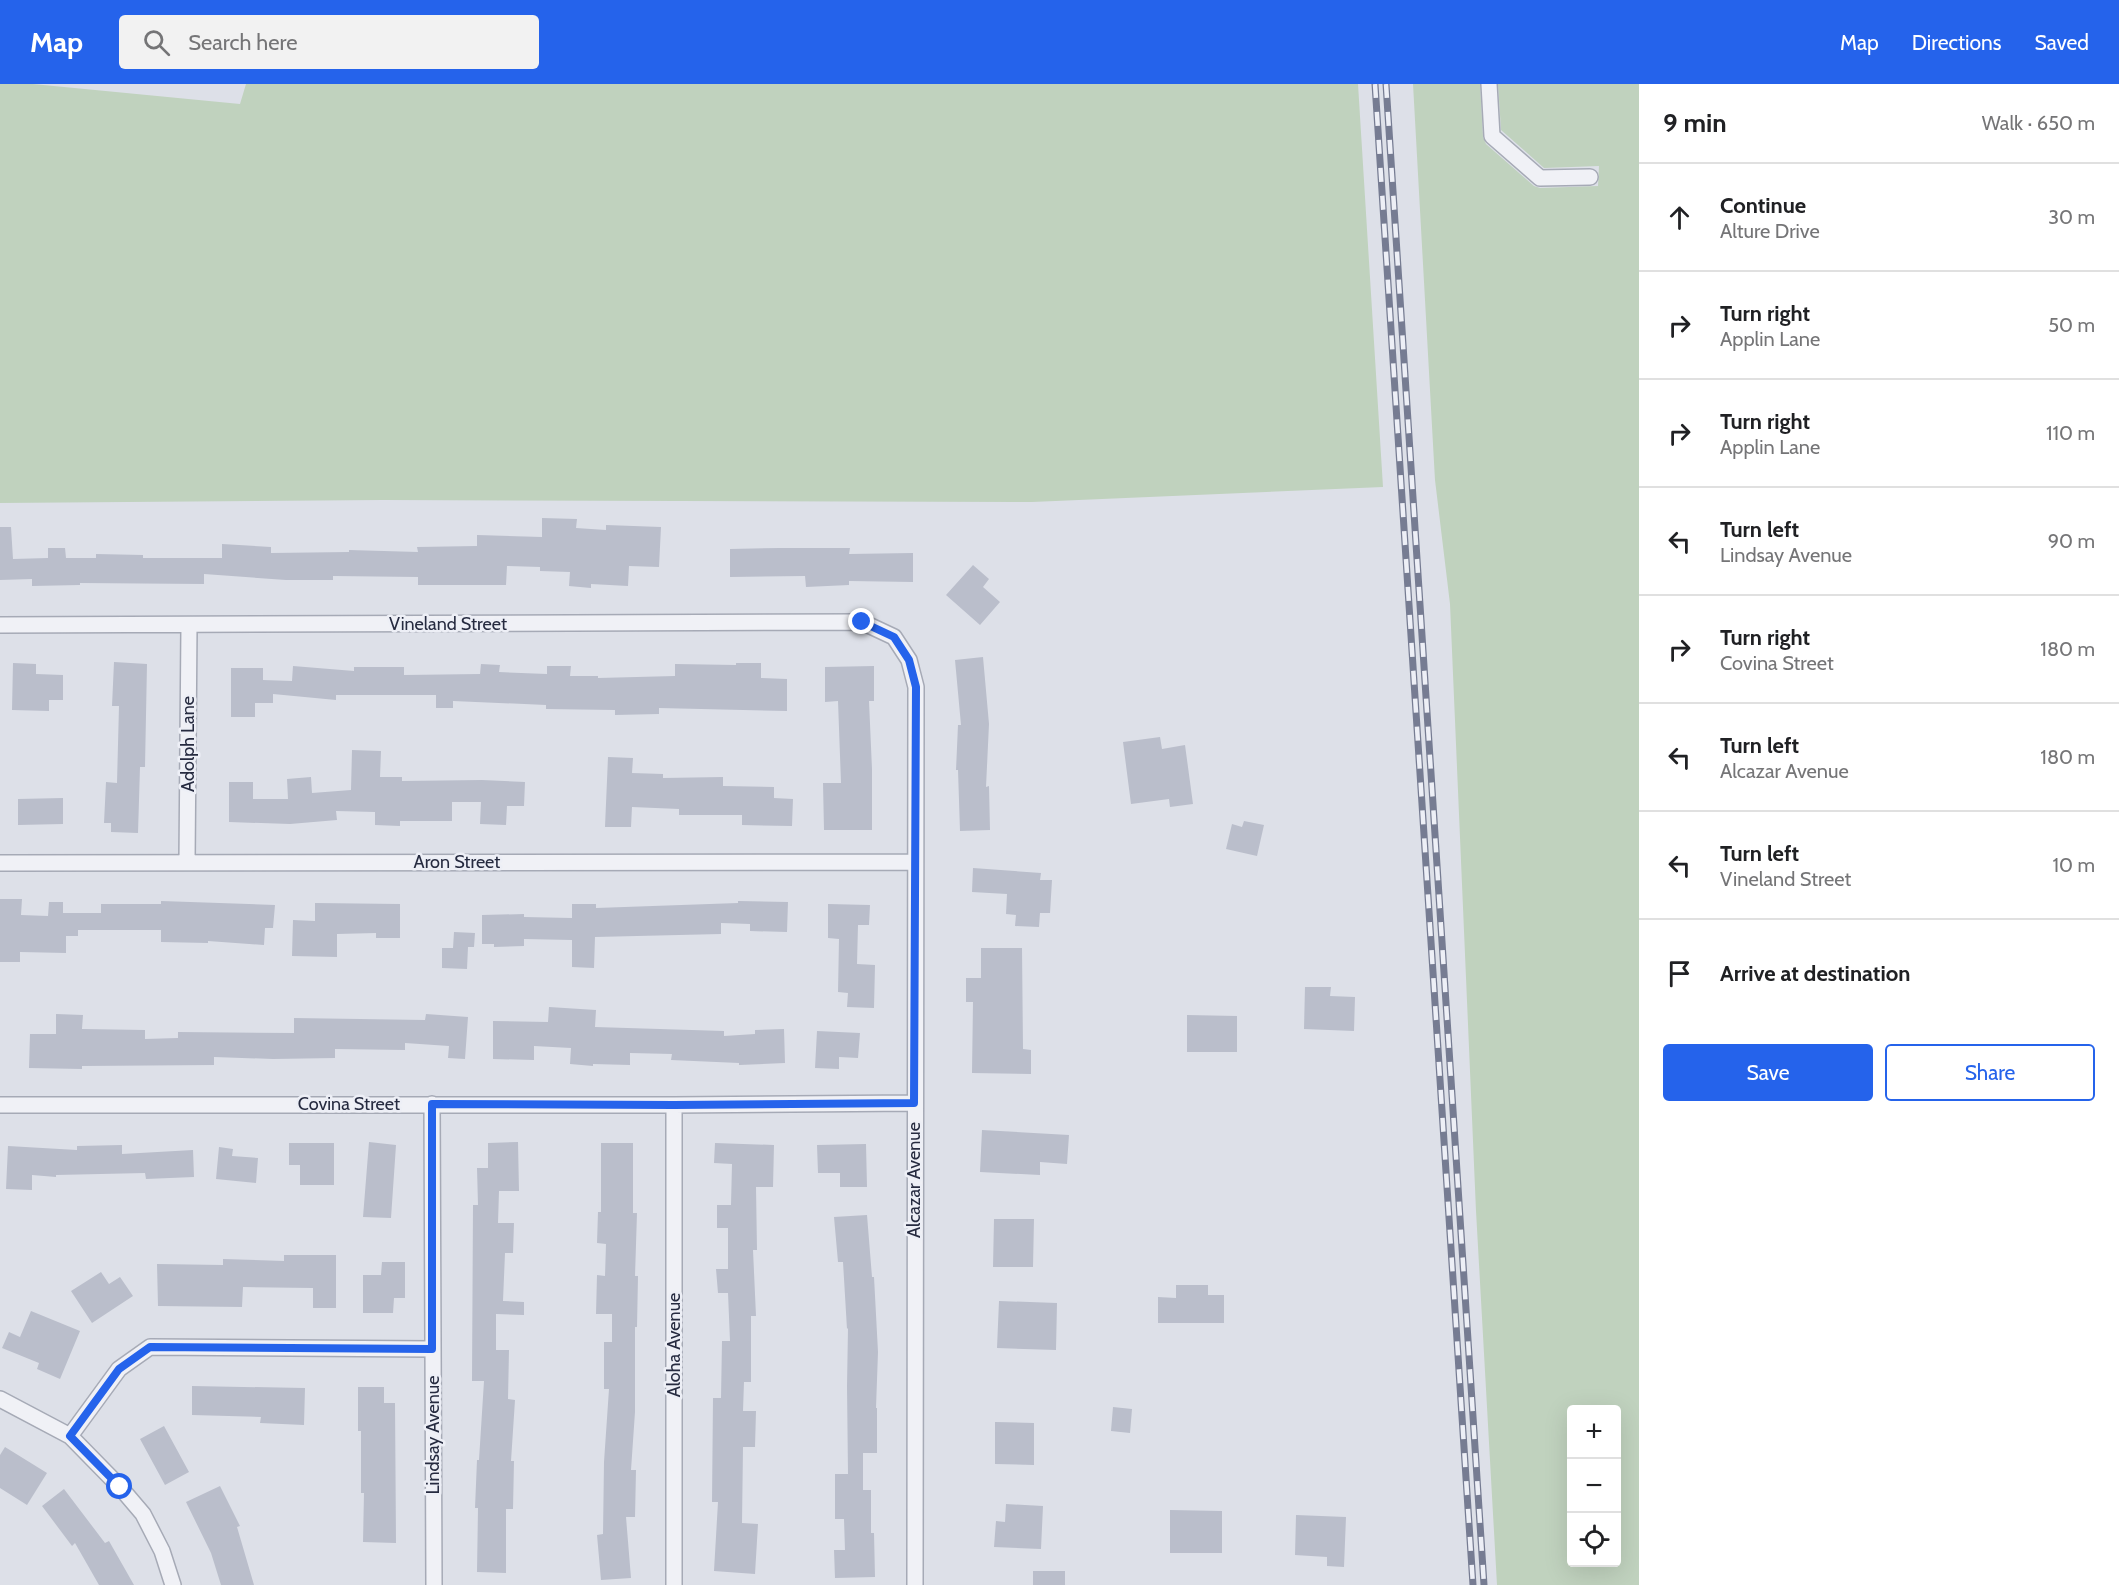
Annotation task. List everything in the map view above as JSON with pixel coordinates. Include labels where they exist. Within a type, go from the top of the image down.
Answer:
[{"type":"street","points":[[1489,84],[1492,136],[1540,178],[1590,177]]},
{"type":"street","name":"Vineland Street","points":[[0,625],[862,622],[894,637]]},
{"type":"street","name":"Adolph Lane","points":[[187,862],[189,626]]},
{"type":"street","name":"Alcazar Avenue","points":[[894,637],[909,660],[916,687],[915,1585]]},
{"type":"street","name":"Aron Street","points":[[0,863],[915,862]]},
{"type":"street","name":"Covina Street","points":[[0,1105],[914,1103]]},
{"type":"street","name":"Lindsay Avenue","points":[[432,1104],[434,1585]]},
{"type":"street","name":"Aloha Avenue","points":[[674,1105],[674,1585]]},
{"type":"street","points":[[70,1436],[119,1369],[150,1347],[432,1349]]},
{"type":"street","points":[[0,1399],[70,1436],[120,1487],[142,1514],[162,1551],[173,1585]]},
{"type":"green space","points":[[0,84],[33,84],[240,104],[246,84],[1358,84],[1383,487],[1032,502],[383,500],[0,503]]},
{"type":"green space","points":[[1413,84],[1480,84],[1483,137],[1486,144],[1534,186],[1540,188],[1598,186],[1599,166],[1544,168],[1501,130],[1498,84],[1639,84],[1639,1585],[1497,1585],[1476,1211],[1450,604],[1435,480]]},
{"type":"building","points":[[542,518],[577,519],[576,528],[606,530],[606,525],[661,527],[659,567],[629,566],[628,586],[591,584],[591,588],[569,586],[570,572],[540,571],[540,567],[507,566],[506,585],[418,585],[418,577],[333,576],[333,580],[286,580],[204,574],[204,584],[80,583],[80,585],[32,586],[32,579],[0,580],[0,527],[11,527],[13,559],[48,558],[48,548],[65,548],[66,558],[96,558],[96,554],[143,555],[143,558],[222,558],[222,544],[271,547],[271,553],[349,552],[349,550],[418,552],[417,547],[477,546],[477,535],[542,537]]},
{"type":"building","points":[[850,548],[849,554],[913,553],[913,582],[849,581],[849,585],[806,587],[805,576],[730,577],[730,549]]},
{"type":"building","points":[[973,565],[989,579],[983,587],[1000,602],[980,625],[946,595]]},
{"type":"building","points":[[983,657],[989,724],[986,787],[989,786],[990,830],[960,831],[958,770],[956,770],[958,725],[961,725],[955,660]]},
{"type":"building","points":[[114,662],[147,664],[145,767],[140,767],[138,833],[111,832],[111,823],[104,823],[106,782],[117,783],[119,706],[112,706]]},
{"type":"building","points":[[13,663],[36,664],[36,674],[63,675],[63,700],[49,700],[49,711],[12,710]]},
{"type":"building","points":[[736,663],[761,663],[761,678],[787,679],[787,711],[659,708],[659,714],[615,715],[615,710],[546,709],[546,705],[453,701],[453,708],[436,708],[436,695],[336,695],[336,700],[273,694],[273,703],[255,703],[255,717],[231,717],[231,668],[263,668],[263,680],[292,681],[293,666],[354,671],[354,667],[404,667],[404,675],[480,674],[481,664],[500,665],[499,672],[547,674],[547,666],[571,666],[570,676],[598,676],[598,678],[675,676],[675,664],[736,665]]},
{"type":"building","points":[[874,666],[874,701],[869,701],[872,830],[824,830],[823,783],[841,783],[838,701],[825,702],[825,667]]},
{"type":"building","points":[[1160,737],[1162,749],[1185,745],[1193,804],[1170,807],[1169,799],[1131,804],[1123,742]]},
{"type":"building","points":[[352,750],[381,751],[380,777],[402,777],[402,781],[525,782],[524,806],[507,806],[506,825],[480,824],[481,802],[452,802],[452,821],[400,821],[400,826],[375,825],[375,812],[336,811],[337,820],[290,824],[229,822],[229,782],[253,782],[253,799],[288,799],[287,779],[311,777],[312,793],[351,790]]},
{"type":"building","points":[[608,757],[633,758],[632,773],[663,774],[663,778],[723,777],[723,786],[774,787],[774,798],[793,799],[792,826],[742,825],[742,815],[679,815],[679,809],[632,807],[631,827],[605,827]]},
{"type":"building","points":[[63,798],[63,824],[18,825],[18,799]]},
{"type":"building","points":[[1244,821],[1264,825],[1257,856],[1226,849],[1232,824],[1242,827]]},
{"type":"building","points":[[973,868],[1041,873],[1040,880],[1052,880],[1050,913],[1040,913],[1039,927],[1015,926],[1016,915],[1006,914],[1007,894],[972,892]]},
{"type":"building","points":[[0,899],[22,899],[21,915],[48,916],[49,902],[63,902],[63,913],[101,913],[101,904],[161,904],[161,901],[275,905],[273,928],[265,928],[264,945],[208,941],[208,943],[161,942],[161,930],[78,930],[78,936],[66,936],[66,953],[20,952],[20,962],[0,962]]},
{"type":"building","points":[[738,901],[788,902],[787,932],[750,931],[750,924],[721,923],[721,934],[595,937],[594,968],[572,967],[572,940],[524,939],[524,946],[494,947],[494,944],[482,944],[482,915],[524,914],[524,917],[572,918],[572,904],[596,904],[596,908],[738,903]]},
{"type":"building","points":[[315,903],[400,904],[400,938],[376,938],[376,933],[337,934],[337,957],[292,956],[293,920],[315,921]]},
{"type":"building","points":[[828,904],[870,905],[869,925],[858,925],[857,964],[875,965],[874,1008],[847,1007],[848,993],[838,992],[839,939],[828,938]]},
{"type":"building","points":[[454,932],[475,933],[474,947],[468,947],[467,969],[442,968],[442,948],[453,948]]},
{"type":"building","points":[[981,948],[1022,948],[1023,1049],[1031,1050],[1031,1074],[972,1073],[973,1002],[966,1002],[966,978],[981,978]]},
{"type":"building","points":[[1305,987],[1331,987],[1330,996],[1355,997],[1354,1031],[1304,1029]]},
{"type":"building","points":[[549,1007],[596,1010],[595,1027],[724,1031],[724,1036],[755,1034],[755,1030],[784,1029],[785,1063],[739,1065],[739,1063],[671,1060],[672,1054],[630,1053],[630,1065],[593,1064],[593,1066],[570,1064],[571,1048],[534,1046],[534,1060],[493,1059],[493,1021],[548,1022]]},
{"type":"building","points":[[56,1014],[83,1015],[82,1029],[145,1030],[145,1039],[178,1038],[178,1032],[294,1033],[294,1018],[425,1020],[426,1014],[468,1017],[465,1059],[448,1058],[449,1046],[405,1043],[405,1050],[335,1049],[335,1058],[214,1057],[214,1065],[82,1066],[82,1069],[29,1068],[30,1034],[56,1034]]},
{"type":"building","points":[[1187,1015],[1237,1016],[1237,1052],[1187,1052]]},
{"type":"building","points":[[817,1031],[860,1033],[858,1058],[839,1057],[839,1069],[815,1068]]},
{"type":"building","points":[[982,1130],[1069,1135],[1067,1164],[1040,1162],[1040,1175],[980,1172]]},
{"type":"building","points":[[369,1142],[396,1145],[391,1218],[363,1217]]},
{"type":"building","points":[[518,1142],[519,1191],[499,1191],[498,1223],[514,1223],[513,1253],[505,1253],[503,1301],[524,1302],[524,1315],[496,1314],[496,1350],[509,1350],[508,1399],[515,1400],[511,1461],[514,1461],[513,1509],[506,1509],[506,1573],[477,1572],[478,1508],[475,1508],[484,1381],[472,1381],[473,1205],[478,1205],[477,1168],[488,1168],[488,1143]]},
{"type":"building","points":[[289,1143],[334,1143],[334,1185],[300,1185],[300,1165],[289,1165]]},
{"type":"building","points":[[601,1143],[633,1143],[633,1213],[637,1213],[635,1276],[638,1276],[637,1327],[635,1327],[635,1412],[631,1470],[636,1470],[635,1517],[626,1517],[631,1578],[601,1580],[597,1535],[603,1534],[604,1462],[609,1389],[604,1389],[604,1342],[612,1342],[612,1314],[596,1314],[597,1275],[605,1276],[606,1244],[597,1243],[598,1212],[601,1212]]},
{"type":"building","points":[[715,1143],[774,1145],[773,1187],[756,1187],[757,1250],[753,1250],[756,1316],[751,1316],[751,1382],[744,1382],[743,1411],[756,1411],[755,1447],[743,1447],[742,1523],[758,1524],[755,1574],[714,1571],[718,1502],[712,1502],[713,1398],[721,1398],[722,1341],[730,1341],[728,1293],[718,1293],[716,1269],[728,1269],[728,1228],[717,1228],[717,1205],[731,1205],[732,1164],[714,1163]]},
{"type":"building","points":[[866,1144],[867,1187],[840,1187],[840,1173],[818,1173],[817,1145]]},
{"type":"building","points":[[122,1145],[122,1154],[193,1150],[194,1177],[146,1179],[145,1173],[56,1175],[56,1177],[32,1175],[32,1190],[6,1189],[8,1146],[77,1150],[77,1146]]},
{"type":"building","points":[[219,1147],[233,1149],[232,1156],[258,1158],[256,1183],[216,1179]]},
{"type":"building","points":[[867,1215],[872,1277],[874,1277],[878,1352],[877,1453],[863,1453],[863,1490],[871,1490],[871,1533],[874,1533],[875,1577],[835,1578],[834,1550],[845,1550],[844,1519],[835,1519],[835,1474],[848,1474],[848,1328],[843,1262],[838,1262],[834,1217]]},
{"type":"building","points":[[994,1219],[1034,1219],[1033,1267],[993,1267]]},
{"type":"building","points":[[284,1255],[336,1255],[336,1308],[313,1308],[313,1288],[243,1287],[242,1307],[158,1306],[157,1264],[223,1265],[223,1259],[284,1261]]},
{"type":"building","points":[[382,1262],[405,1262],[405,1298],[394,1298],[393,1313],[363,1313],[363,1275],[381,1275]]},
{"type":"building","points":[[101,1272],[109,1284],[120,1277],[133,1296],[92,1323],[71,1291]]},
{"type":"building","points":[[1176,1285],[1208,1285],[1208,1295],[1224,1295],[1224,1323],[1158,1323],[1158,1297],[1176,1298]]},
{"type":"building","points":[[999,1301],[1057,1303],[1056,1350],[997,1348]]},
{"type":"building","points":[[31,1311],[80,1331],[60,1379],[37,1369],[39,1363],[2,1348],[9,1332],[20,1337]]},
{"type":"building","points":[[192,1386],[305,1388],[304,1425],[260,1423],[261,1417],[192,1415]]},
{"type":"building","points":[[358,1387],[384,1387],[384,1403],[395,1403],[396,1543],[363,1542],[364,1493],[361,1493]]},
{"type":"building","points":[[1113,1407],[1132,1409],[1130,1433],[1111,1431]]},
{"type":"building","points":[[995,1422],[1034,1423],[1034,1465],[995,1464]]},
{"type":"building","points":[[164,1426],[189,1472],[165,1485],[140,1439]]},
{"type":"building","points":[[5,1447],[47,1473],[27,1505],[0,1488],[0,1455]]},
{"type":"building","points":[[220,1486],[240,1526],[237,1527],[254,1585],[221,1585],[211,1553],[186,1502]]},
{"type":"building","points":[[64,1489],[105,1543],[109,1541],[134,1585],[99,1585],[75,1543],[72,1546],[42,1506]]},
{"type":"building","points":[[1006,1504],[1043,1506],[1041,1549],[994,1547],[996,1521],[1005,1522]]},
{"type":"building","points":[[1170,1510],[1222,1511],[1222,1553],[1170,1553]]},
{"type":"building","points":[[1296,1515],[1346,1517],[1344,1567],[1327,1566],[1327,1557],[1295,1555]]},
{"type":"building","points":[[1033,1571],[1065,1571],[1065,1585],[1033,1585]]},
{"type":"railway","points":[[1375,84],[1473,1585]]},
{"type":"railway","points":[[1386,84],[1484,1585]]},
{"type":"route","points":[[120,1487],[70,1436],[119,1369],[150,1347],[432,1349],[432,1104],[914,1103],[916,687],[909,660],[894,637],[862,622]]}]
